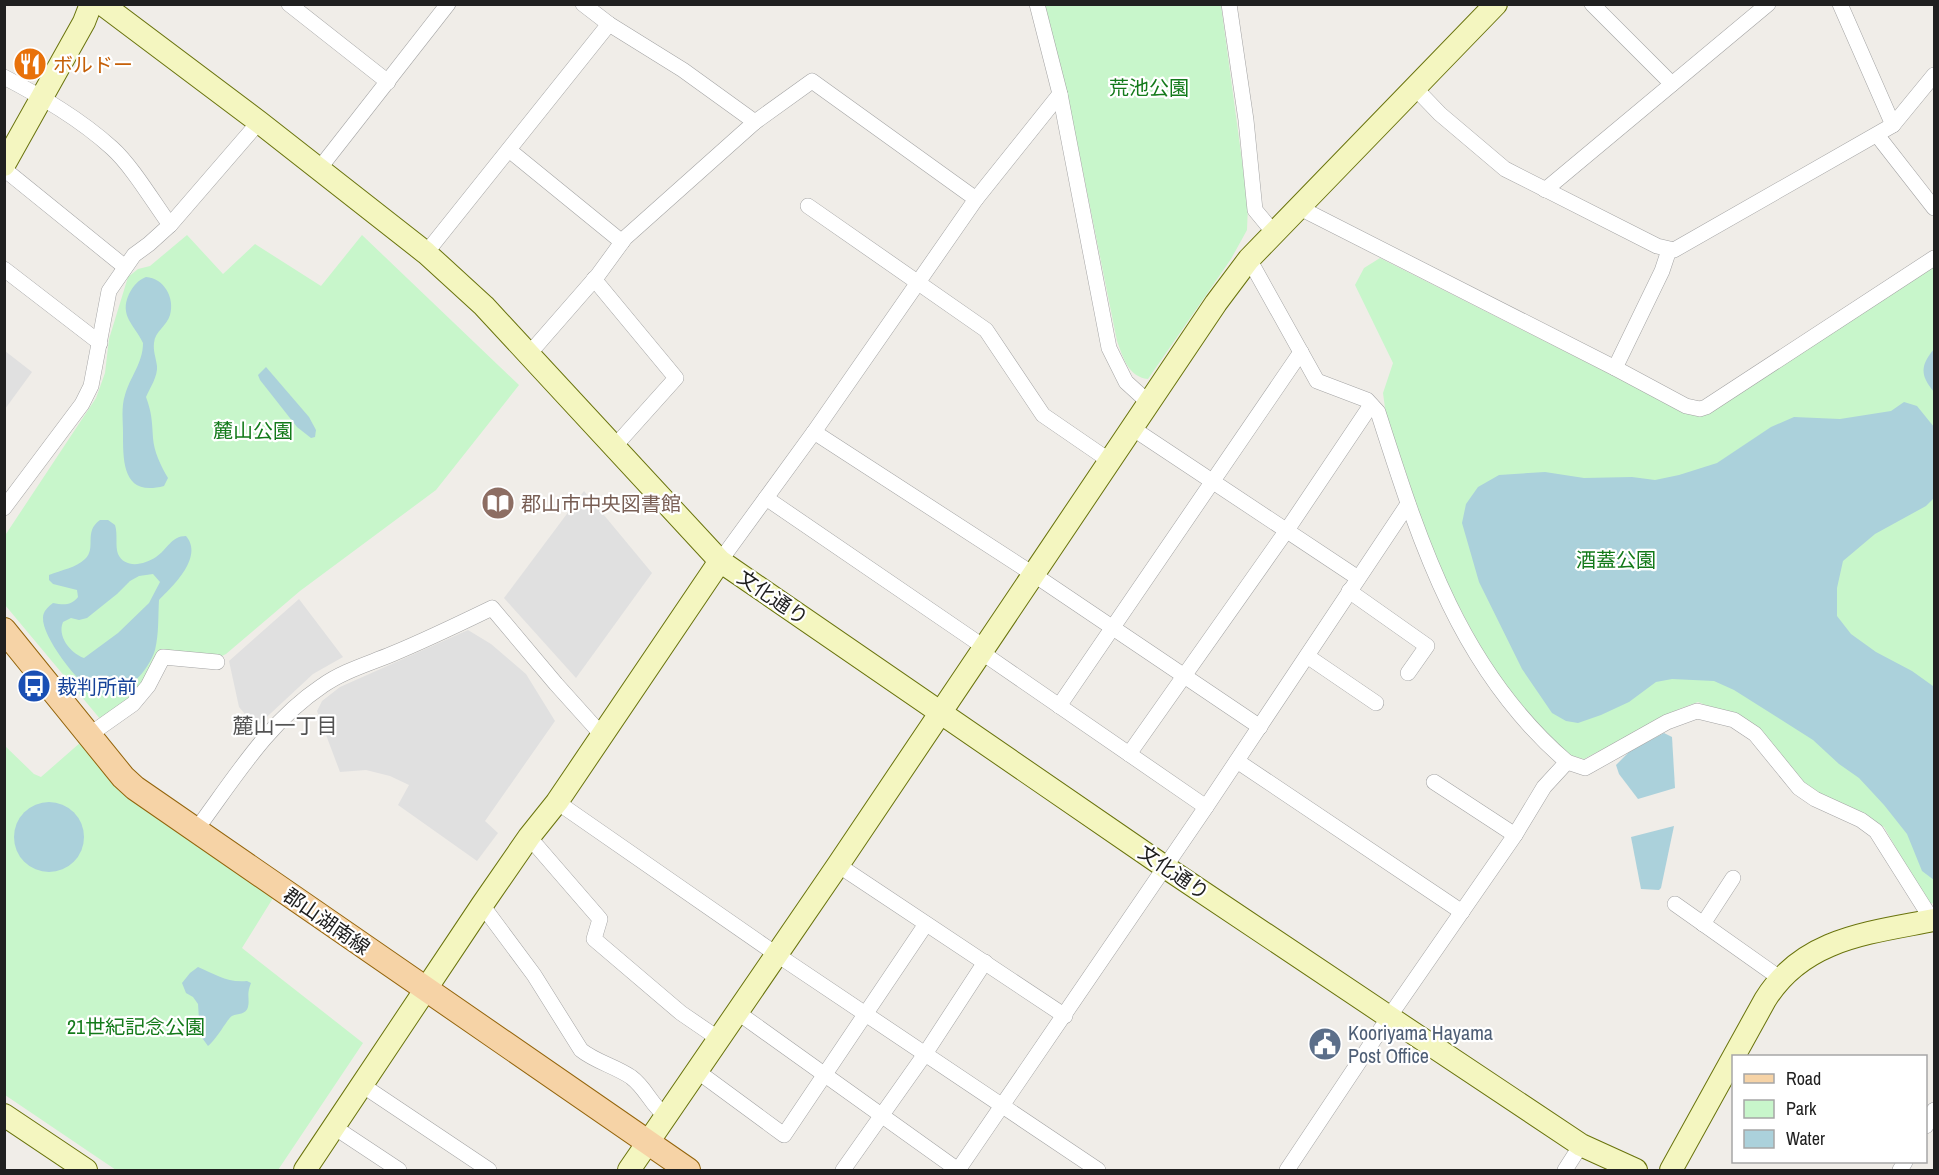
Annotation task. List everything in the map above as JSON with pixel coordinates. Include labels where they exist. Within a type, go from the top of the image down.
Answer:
[{"type":"main road","name":"郡山湖南線","points":[[4,630],[123,777],[426,990],[688,1170]]},
{"type":"street","points":[[91,4],[84,22],[4,167],[125,267]]},
{"type":"street","name":"文化通り","points":[[102,4],[259,122],[426,253],[484,306],[720,561],[1165,867],[1389,1017],[1581,1144],[1636,1170]]},
{"type":"street","points":[[289,4],[388,82]]},
{"type":"street","points":[[319,169],[448,4]]},
{"type":"street","points":[[583,4],[609,24],[683,70],[754,122]]},
{"type":"street","points":[[1036,4],[1060,94],[1109,348],[1126,382],[1149,403]]},
{"type":"street","points":[[1229,4],[1256,210],[1274,233]]},
{"type":"street","points":[[629,1170],[838,865],[1216,303],[1249,259],[1496,4]]},
{"type":"street","points":[[1592,4],[1672,84]]},
{"type":"street","points":[[1545,190],[1768,4]]},
{"type":"street","points":[[1840,4],[1893,125]]},
{"type":"street","points":[[426,253],[609,24]]},
{"type":"street","points":[[1415,88],[1440,114],[1498,164],[1545,190],[1669,250],[1678,249],[1893,125],[1935,75]]},
{"type":"street","points":[[4,77],[42,97],[114,149],[170,225]]},
{"type":"street","points":[[529,354],[594,279],[622,242],[754,122],[812,81],[976,199]]},
{"type":"street","points":[[305,1170],[482,905],[529,837],[557,802],[720,561],[814,432],[976,199],[1060,94]]},
{"type":"street","points":[[4,508],[82,404],[91,386],[109,291],[134,255],[170,225],[259,122]]},
{"type":"street","points":[[1877,135],[1935,208]]},
{"type":"street","points":[[509,150],[622,242]]},
{"type":"street","points":[[808,206],[986,330],[1043,415],[1110,461]]},
{"type":"street","points":[[1298,207],[1686,406],[1700,409],[1935,258]]},
{"type":"street","points":[[1615,368],[1662,271],[1669,250]]},
{"type":"street","points":[[1249,259],[1317,381],[1367,400],[1378,412],[1428,559],[1453,615],[1488,674],[1525,722],[1567,762],[1585,768],[1667,722],[1697,711],[1734,720],[1755,734],[1799,788],[1815,799],[1861,820],[1876,831],[1934,921],[1842,940],[1802,960],[1781,979],[1759,1010],[1734,1055]]},
{"type":"street","points":[[4,269],[100,343]]},
{"type":"street","points":[[594,279],[676,378],[615,446]]},
{"type":"street","points":[[1059,706],[1301,352]]},
{"type":"street","points":[[1129,754],[1287,530],[1371,405]]},
{"type":"street","points":[[1132,428],[1358,578]]},
{"type":"street","points":[[814,432],[1033,574],[1260,727]]},
{"type":"street","points":[[766,498],[1059,706],[1206,807]]},
{"type":"street","points":[[737,1012],[958,1170],[1065,1016],[1408,504]]},
{"type":"street","points":[[1349,591],[1427,646],[1408,673]]},
{"type":"street","points":[[196,830],[266,735],[322,685],[365,663],[419,643],[492,608],[602,734]]},
{"type":"street","points":[[1307,656],[1376,704]]},
{"type":"street","points":[[89,735],[133,704],[148,686],[163,657],[217,663]]},
{"type":"street","points":[[1237,761],[1462,912]]},
{"type":"street","points":[[1287,1170],[1515,835],[1544,787],[1567,762]]},
{"type":"street","points":[[1434,782],[1515,835]]},
{"type":"street","points":[[557,802],[776,954],[1098,1170]]},
{"type":"street","points":[[529,837],[600,919],[594,939],[681,1013],[719,1039]]},
{"type":"street","points":[[838,865],[1065,1016]]},
{"type":"street","points":[[1703,924],[1733,878]]},
{"type":"street","points":[[1675,904],[1781,979]]},
{"type":"street","points":[[482,905],[534,975],[580,1050],[589,1057],[622,1071],[632,1078],[644,1088],[655,1108],[666,1116]]},
{"type":"street","points":[[697,1071],[784,1135],[927,924]]},
{"type":"street","points":[[843,1170],[925,1054],[985,962]]},
{"type":"street","points":[[1671,1170],[1732,1059]]},
{"type":"street","points":[[362,1085],[489,1170]]},
{"type":"street","points":[[1927,1124],[1935,1110]]},
{"type":"street","points":[[6,1120],[86,1170]]},
{"type":"street","points":[[334,1127],[399,1170]]},
{"type":"street","points":[[1565,1170],[1581,1144]]},
{"type":"green space","name":"荒池公園","points":[[1043,5],[1221,5],[1248,205],[1247,230],[1231,259],[1148,379],[1131,370],[1124,360],[1117,341],[1077,142]]},
{"type":"green space","name":"麓山公園","points":[[187,235],[223,274],[255,244],[321,286],[362,235],[519,385],[436,490],[300,591],[226,654],[218,658],[158,654],[146,676],[129,699],[101,720],[5,605],[4,537],[96,398],[105,373],[109,339],[128,277],[138,269],[150,266]]},
{"type":"green space","name":"酒蓋公園","points":[[1380,258],[1687,413],[1707,414],[1934,267],[1934,903],[1930,904],[1923,895],[1884,827],[1809,789],[1738,718],[1698,702],[1679,709],[1584,759],[1568,755],[1534,724],[1491,667],[1435,561],[1387,423],[1383,393],[1393,363],[1355,285],[1364,268]]},
{"type":"green space","name":"21世紀記念公園","points":[[81,742],[273,898],[242,948],[363,1043],[278,1170],[116,1170],[5,1095],[4,745],[34,774],[41,777]]},
{"type":"shaded area","points":[[5,351],[32,372],[4,409]]},
{"type":"shaded area","points":[[584,491],[652,573],[576,678],[504,598]]},
{"type":"shaded area","points":[[299,599],[343,657],[313,674],[256,727],[239,707],[229,661]]},
{"type":"shaded area","points":[[468,630],[491,644],[526,674],[555,721],[485,821],[498,833],[477,861],[398,805],[409,785],[390,776],[366,770],[340,772],[317,711],[322,701],[340,687]]},
{"type":"water","points":[[146,277],[163,285],[171,302],[170,315],[155,339],[157,370],[146,397],[151,413],[155,448],[168,478],[164,486],[150,488],[140,487],[128,475],[125,466],[122,414],[127,388],[139,363],[143,343],[129,320],[126,302],[134,286]]},
{"type":"water","points":[[1934,349],[1934,392],[1924,375],[1924,366]]},
{"type":"water","points":[[266,367],[309,417],[316,430],[315,437],[311,438],[297,427],[260,380],[258,375]]},
{"type":"water","points":[[1904,402],[1917,406],[1934,427],[1934,498],[1926,506],[1875,534],[1843,561],[1837,588],[1837,616],[1851,634],[1876,652],[1912,671],[1933,686],[1934,880],[1922,871],[1907,834],[1859,778],[1839,764],[1813,740],[1734,690],[1714,681],[1672,679],[1656,682],[1629,702],[1578,723],[1566,721],[1552,713],[1522,669],[1479,582],[1462,523],[1466,504],[1478,487],[1499,475],[1545,472],[1584,478],[1632,477],[1655,480],[1717,463],[1771,427],[1794,417],[1840,419],[1891,411]]},
{"type":"water","points":[[100,520],[108,520],[115,525],[118,554],[121,559],[130,564],[141,564],[151,560],[177,538],[186,536],[191,544],[189,562],[184,571],[159,600],[155,650],[146,668],[139,677],[122,690],[104,694],[87,686],[70,669],[48,636],[43,618],[45,611],[53,603],[67,604],[78,597],[77,590],[53,584],[49,580],[49,575],[73,567],[85,559],[90,550],[92,530]],"holes":[[[153,574],[160,582],[149,603],[118,633],[84,658],[66,643],[62,633],[63,622],[71,618],[79,620],[87,618],[139,576]]]},
{"type":"water","points":[[1664,733],[1672,737],[1675,788],[1638,799],[1619,774],[1616,765],[1630,751]]},
{"type":"water","points":[[56,802],[69,808],[78,817],[82,823],[84,837],[82,851],[74,862],[63,870],[42,872],[24,862],[16,851],[14,830],[24,812],[35,804]]},
{"type":"water","points":[[1674,826],[1661,888],[1659,890],[1641,889],[1631,837]]},
{"type":"water","points":[[198,967],[227,979],[251,983],[247,1010],[232,1016],[208,1046],[200,1035],[198,1004],[186,993],[182,983]]},
{"type":"place","name":"ボルドー","points":[[30,64]]},
{"type":"place","name":"郡山市中央図書館","points":[[498,503]]},
{"type":"place","name":"裁判所前","points":[[34,686]]},
{"type":"place","name":"Kooriyama Hayama Post Office","points":[[1325,1044]]},
{"type":"district","name":"麓山一丁目","points":[[285,725]]}]
